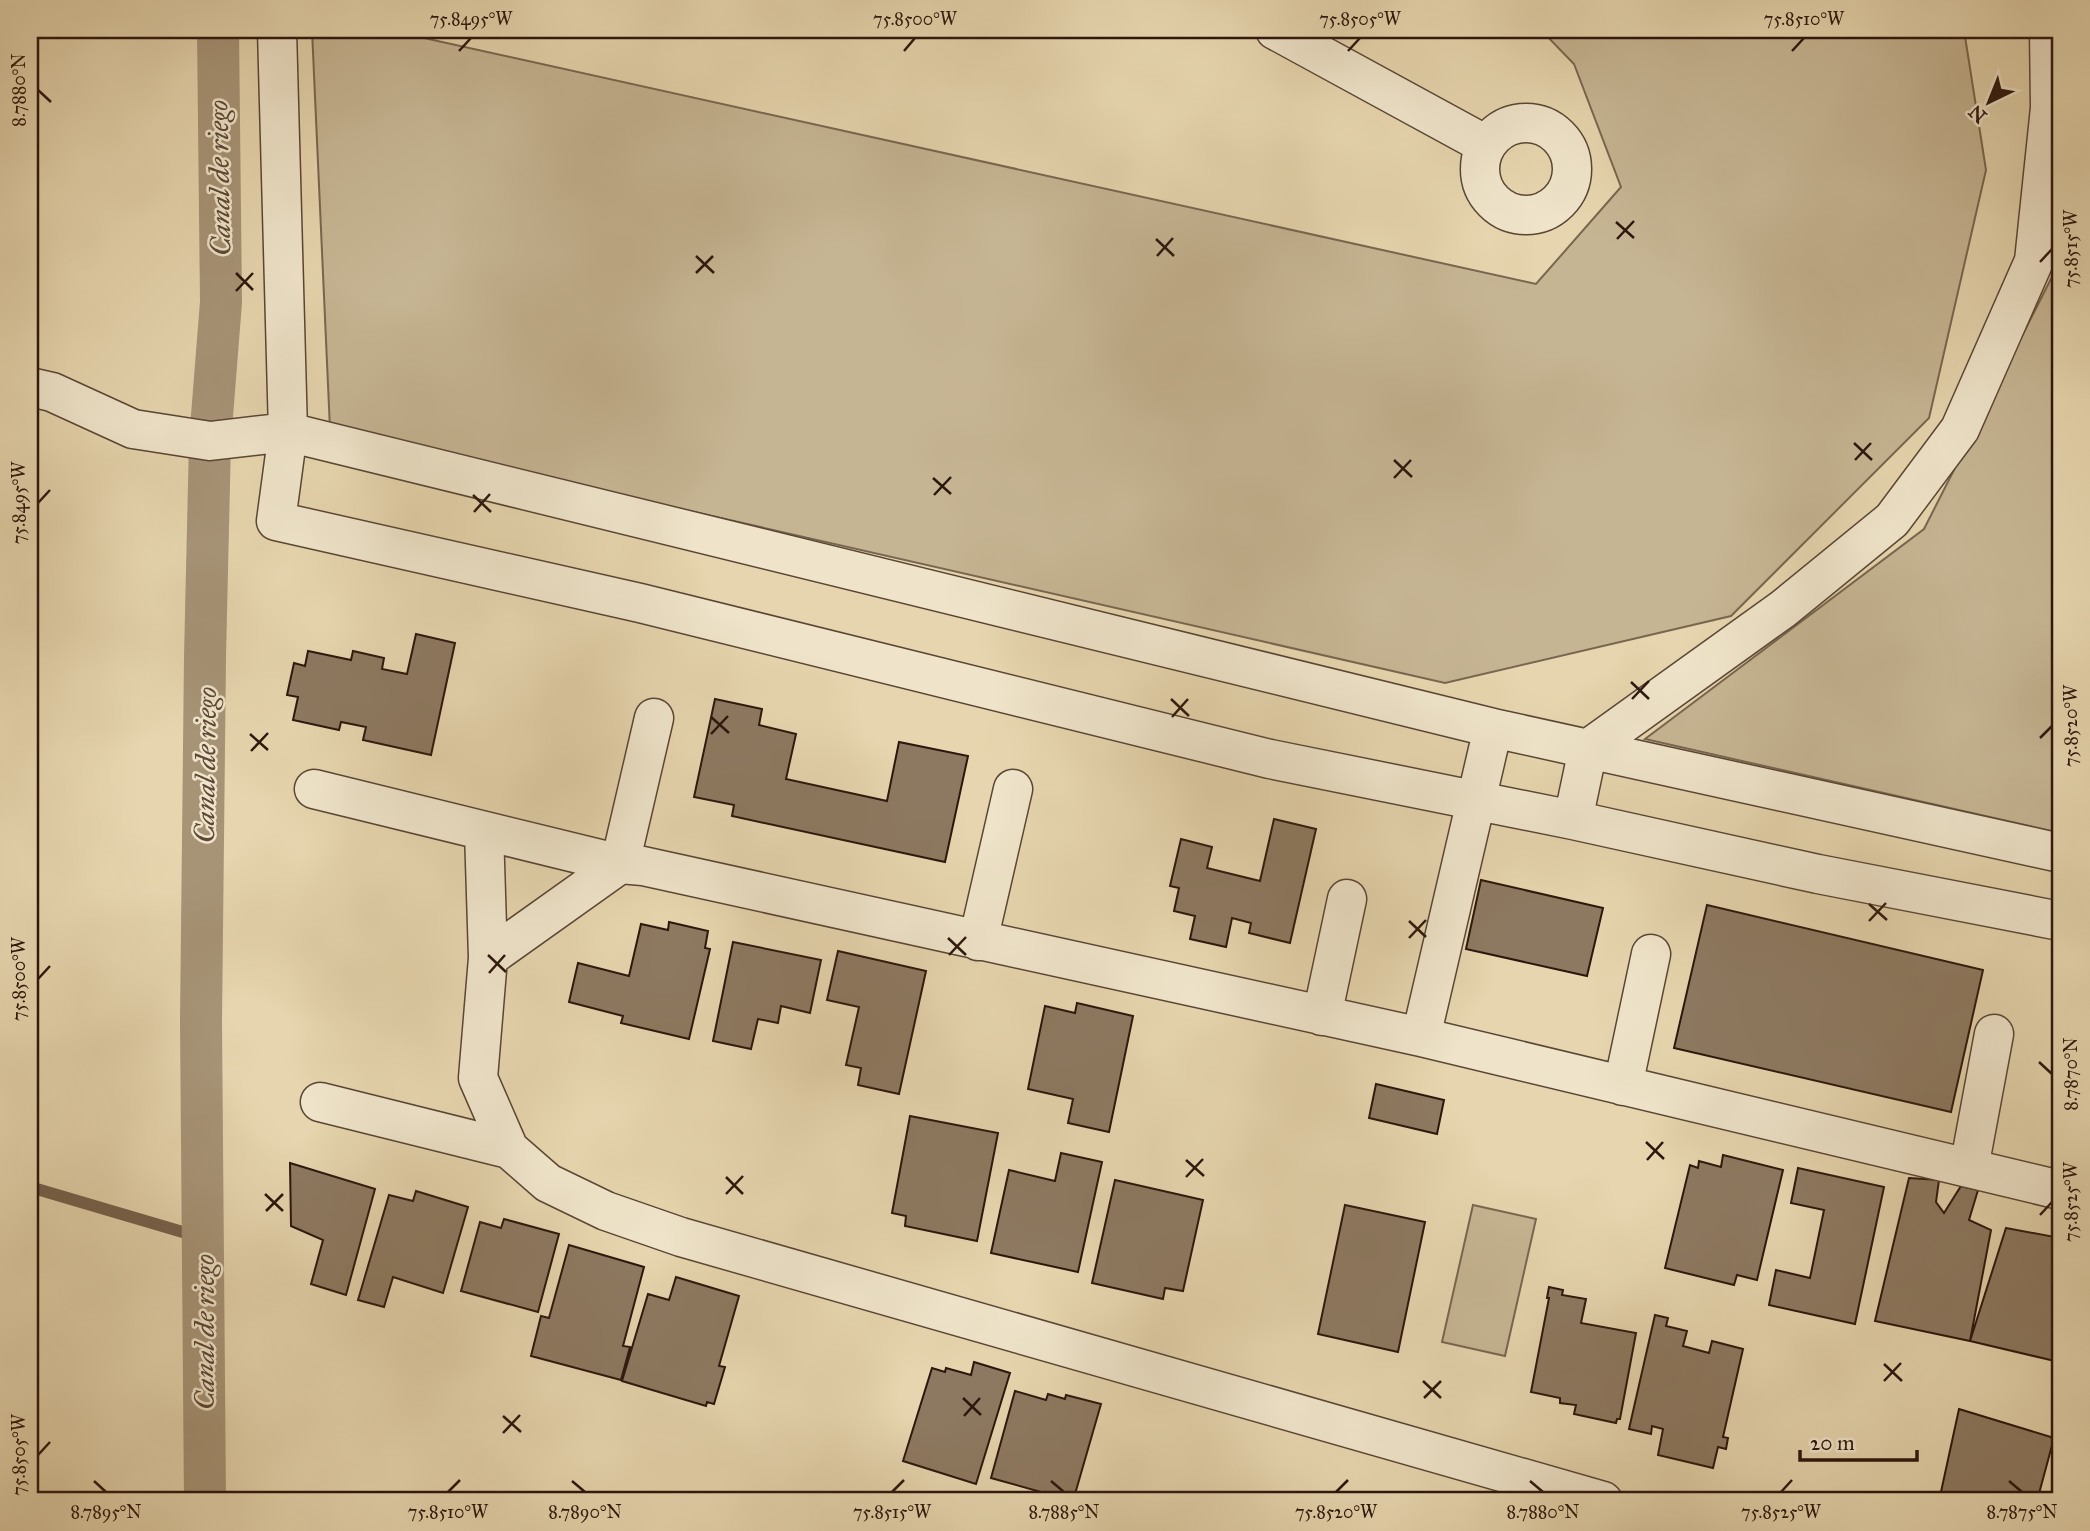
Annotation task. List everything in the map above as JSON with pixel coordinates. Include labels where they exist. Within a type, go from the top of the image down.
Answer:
[{"type":"street","points":[[277,30],[288,432],[276,521],[640,603],[1270,759],[1573,820],[1818,874],[2060,921]]},
{"type":"street","points":[[1275,30],[1486,145]]},
{"type":"street","points":[[1573,820],[1588,748],[1783,609],[1892,520],[1960,429],[2034,261],[2050,108],[2049,30]]},
{"type":"street","points":[[30,387],[52,392],[133,429],[210,441],[288,432],[1493,728],[2060,853]]},
{"type":"street","points":[[488,958],[620,864],[654,718]]},
{"type":"street","points":[[1422,1037],[1493,728]]},
{"type":"street","points":[[314,789],[620,864],[643,866],[1422,1037],[2060,1190]]},
{"type":"street","points":[[978,941],[1013,789]]},
{"type":"street","points":[[484,831],[488,958],[478,1078],[509,1149],[548,1183],[606,1211],[681,1237],[1603,1501]]},
{"type":"street","points":[[1322,1016],[1348,900]]},
{"type":"street","points":[[1623,1086],[1651,954]]},
{"type":"street","points":[[1969,1168],[1994,1034]]},
{"type":"street","points":[[320,1102],[509,1149]]},
{"type":"shaded area","points":[[312,30],[388,30],[1536,284],[1621,187],[1574,64],[1541,30],[1964,30],[1986,170],[1929,418],[1731,616],[1445,683],[330,429]]},
{"type":"shaded area","points":[[2060,261],[2060,833],[1645,739],[1924,529]]},
{"type":"shaded area","points":[[1473,1205],[1536,1219],[1505,1356],[1442,1342]]},
{"type":"building","points":[[416,634],[455,643],[431,755],[363,740],[366,727],[341,722],[339,730],[293,720],[298,697],[287,695],[294,663],[305,666],[308,651],[351,660],[353,651],[384,658],[382,669],[407,674]]},
{"type":"building","points":[[715,699],[762,709],[759,725],[796,734],[786,779],[887,801],[899,742],[968,756],[945,862],[732,816],[734,805],[694,797]]},
{"type":"building","points":[[1274,819],[1316,829],[1290,943],[1249,933],[1251,923],[1232,918],[1226,947],[1190,939],[1195,916],[1174,911],[1179,888],[1170,886],[1181,839],[1212,847],[1207,868],[1260,881]]},
{"type":"building","points":[[1481,880],[1603,908],[1587,976],[1466,949]]},
{"type":"building","points":[[1707,905],[1983,970],[1951,1112],[1674,1048]]},
{"type":"building","points":[[669,922],[708,931],[705,948],[710,949],[689,1039],[621,1023],[623,1016],[569,1002],[578,963],[629,976],[641,924],[668,930]]},
{"type":"building","points":[[733,942],[821,960],[810,1013],[781,1006],[778,1023],[758,1019],[751,1049],[713,1041]]},
{"type":"building","points":[[838,951],[926,971],[899,1094],[858,1085],[861,1068],[846,1065],[859,1007],[827,1000]]},
{"type":"building","points":[[1077,1003],[1133,1016],[1109,1132],[1068,1123],[1073,1099],[1028,1089],[1045,1006],[1075,1013]]},
{"type":"building","points":[[1376,1084],[1444,1100],[1437,1134],[1369,1118]]},
{"type":"building","points":[[910,1116],[998,1133],[977,1241],[905,1226],[906,1216],[892,1213]]},
{"type":"building","points":[[1061,1153],[1102,1162],[1078,1272],[991,1253],[1009,1170],[1055,1181]]},
{"type":"building","points":[[1723,1155],[1783,1170],[1757,1280],[1737,1275],[1734,1285],[1665,1268],[1690,1165],[1698,1168],[1699,1161],[1721,1167]]},
{"type":"building","points":[[290,1163],[375,1189],[346,1295],[311,1284],[323,1240],[291,1226]]},
{"type":"building","points":[[1798,1168],[1884,1187],[1855,1324],[1769,1305],[1776,1270],[1810,1278],[1824,1210],[1791,1203]]},
{"type":"building","points":[[1909,1178],[1939,1180],[1936,1202],[1944,1213],[1961,1186],[1978,1190],[1969,1220],[1991,1230],[1970,1341],[1875,1321]]},
{"type":"building","points":[[1115,1180],[1203,1200],[1183,1291],[1165,1288],[1163,1299],[1092,1283]]},
{"type":"building","points":[[416,1191],[468,1207],[443,1293],[393,1277],[384,1307],[358,1300],[389,1195],[413,1201]]},
{"type":"building","points":[[1345,1205],[1425,1222],[1398,1352],[1318,1334]]},
{"type":"building","points":[[504,1219],[559,1234],[538,1312],[461,1291],[480,1222],[501,1228]]},
{"type":"building","points":[[2006,1228],[2060,1238],[2059,1362],[1970,1341]]},
{"type":"building","points":[[569,1245],[644,1267],[623,1346],[630,1347],[621,1380],[531,1356],[541,1316],[549,1318]]},
{"type":"building","points":[[676,1277],[739,1296],[719,1366],[725,1367],[714,1404],[707,1402],[706,1406],[622,1381],[648,1294],[669,1300]]},
{"type":"building","points":[[1549,1287],[1563,1290],[1562,1295],[1586,1299],[1581,1323],[1636,1333],[1620,1419],[1617,1419],[1616,1423],[1574,1414],[1576,1405],[1560,1403],[1560,1398],[1531,1392]]},
{"type":"building","points":[[1655,1315],[1668,1318],[1666,1326],[1687,1331],[1683,1346],[1709,1353],[1712,1341],[1743,1349],[1723,1437],[1728,1438],[1726,1449],[1718,1447],[1713,1468],[1658,1455],[1663,1429],[1652,1426],[1651,1434],[1629,1429]]},
{"type":"building","points":[[974,1362],[1010,1373],[976,1484],[903,1461],[932,1368],[945,1372],[946,1368],[971,1375]]},
{"type":"building","points":[[1015,1391],[1046,1400],[1048,1394],[1065,1399],[1066,1395],[1101,1404],[1073,1501],[991,1478]]},
{"type":"building","points":[[1959,1409],[2054,1438],[2037,1501],[1939,1501]]},
{"type":"waterway","name":"Canal de riego","points":[[205,1501],[201,1022],[210,441],[221,302],[218,30]]},
{"type":"waterway","points":[[30,1187],[203,1238]]}]
